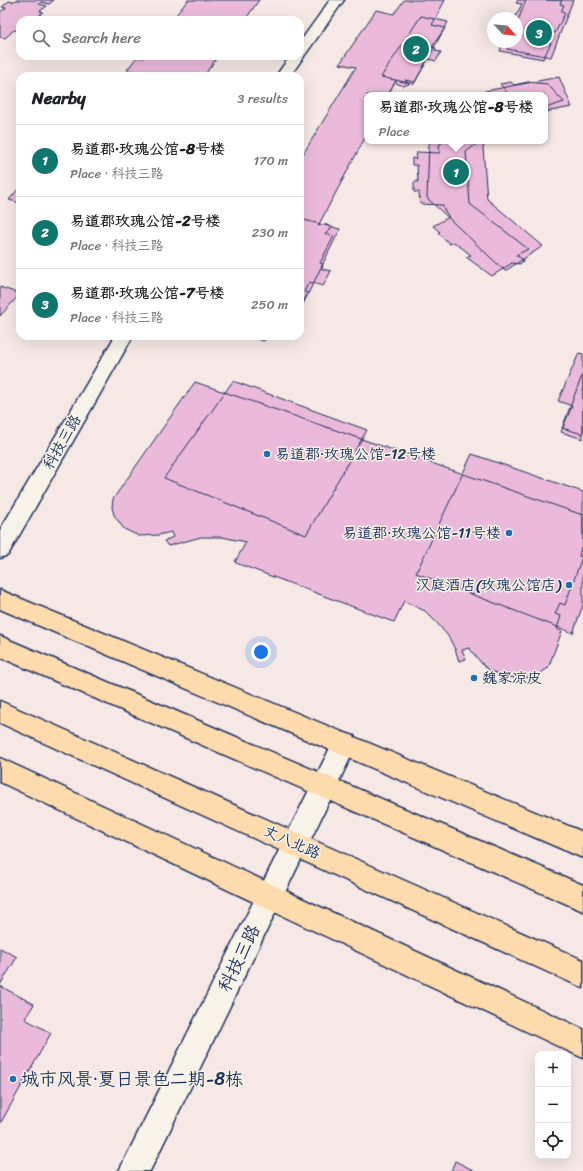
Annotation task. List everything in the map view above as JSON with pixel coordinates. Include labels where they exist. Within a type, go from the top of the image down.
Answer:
[{"type":"main road","points":[[0,599],[583,845]]},
{"type":"main road","points":[[0,646],[583,898]]},
{"type":"main road","name":"丈八北路","points":[[0,712],[583,974]]},
{"type":"main road","points":[[0,770],[583,1044]]},
{"type":"street","points":[[304,46],[337,0]]},
{"type":"street","points":[[286,72],[294,60]]},
{"type":"street","name":"科技三路","points":[[0,549],[122,340]]},
{"type":"street","name":"科技三路","points":[[134,1171],[345,744]]},
{"type":"building","points":[[15,0],[54,0],[49,4],[41,2],[39,4],[47,6],[40,11],[43,12],[39,16],[16,16],[16,30],[14,30],[5,38],[0,37],[0,12],[6,8],[2,7],[9,1],[13,2]]},
{"type":"building","points":[[188,0],[259,0],[248,16],[175,16]]},
{"type":"building","points":[[404,0],[445,0],[432,25],[445,28],[432,47],[436,48],[435,51],[441,52],[436,61],[428,59],[415,82],[405,80],[409,84],[403,86],[396,83],[396,80],[390,92],[364,92],[364,140],[318,226],[324,224],[329,226],[331,229],[325,234],[334,236],[320,263],[323,264],[322,269],[331,271],[323,286],[309,282],[304,292],[304,152],[356,67],[340,64],[341,62],[376,10],[394,14]]},
{"type":"building","points":[[518,0],[562,0],[560,4],[564,5],[561,12],[565,13],[555,33],[549,32],[544,42],[551,43],[543,59],[500,51],[501,48],[523,48],[523,12],[518,12],[522,4],[516,3]]},
{"type":"building","points":[[526,0],[573,0],[551,57],[507,49],[523,48],[523,12],[521,12]]},
{"type":"building","points":[[421,16],[448,22],[414,84],[381,77]]},
{"type":"building","points":[[135,60],[215,60],[207,72],[132,72],[133,71],[127,70]]},
{"type":"building","points":[[559,77],[572,107],[548,111],[548,92],[484,92]]},
{"type":"building","points":[[511,82],[514,85],[528,82],[547,84],[564,102],[548,107],[548,92],[507,92],[500,84]]},
{"type":"building","points":[[429,144],[486,144],[483,147],[487,199],[543,246],[505,271],[427,198]]},
{"type":"building","points":[[476,144],[466,152],[470,204],[528,249],[516,255],[523,261],[520,264],[512,263],[492,276],[466,257],[471,255],[454,242],[450,244],[433,226],[449,217],[444,210],[443,205],[420,204],[419,192],[414,192],[414,182],[418,182],[417,165],[412,165],[412,158],[416,159],[417,152],[440,153],[439,145]]},
{"type":"building","points":[[16,192],[16,202],[9,200]]},
{"type":"building","points":[[304,220],[340,229],[304,302]]},
{"type":"building","points":[[0,287],[16,293],[16,298],[0,316]]},
{"type":"building","points":[[304,292],[308,293],[304,300]]},
{"type":"building","points":[[579,353],[583,354],[583,439],[561,432],[572,406],[558,401]]},
{"type":"building","points":[[583,373],[583,434],[562,428]]},
{"type":"building","name":"易道郡·玫瑰公馆-12号楼","points":[[233,381],[367,430],[306,535],[164,478]]},
{"type":"building","points":[[195,382],[583,515],[583,548],[581,547],[579,556],[582,557],[565,605],[560,603],[555,614],[561,616],[557,629],[562,631],[548,668],[541,673],[522,679],[509,677],[490,671],[469,648],[462,650],[466,659],[459,661],[448,636],[425,611],[404,601],[394,622],[236,563],[235,562],[246,542],[222,537],[201,537],[168,546],[164,541],[173,537],[171,532],[158,535],[139,536],[124,529],[114,515],[112,507],[113,499]]},
{"type":"building","name":"易道郡·玫瑰公馆-11号楼","points":[[472,454],[583,492],[583,605],[573,633],[416,573]]},
{"type":"building","points":[[0,948],[17,957],[0,985]]},
{"type":"building","name":"城市风景·夏日景色二期-8栋","points":[[0,986],[34,1004],[25,1019],[51,1033],[0,1124]]},
{"type":"building","points":[[455,1161],[475,1171],[451,1171]]},
{"type":"place","name":"易道郡·玫瑰公馆-7号楼","points":[[539,33]]},
{"type":"place","name":"易道郡玫瑰公馆-2号楼","points":[[416,49]]},
{"type":"place","name":"易道郡·玫瑰公馆-8号楼","points":[[456,172]]},
{"type":"place","name":"易道郡·玫瑰公馆-12号楼","points":[[267,454]]},
{"type":"place","name":"易道郡·玫瑰公馆-11号楼","points":[[509,533]]},
{"type":"place","name":"汉庭酒店(玫瑰公馆店)","points":[[569,585]]},
{"type":"place","name":"魏家凉皮","points":[[474,678]]},
{"type":"place","name":"城市风景·夏日景色二期-8栋","points":[[13,1079]]}]
